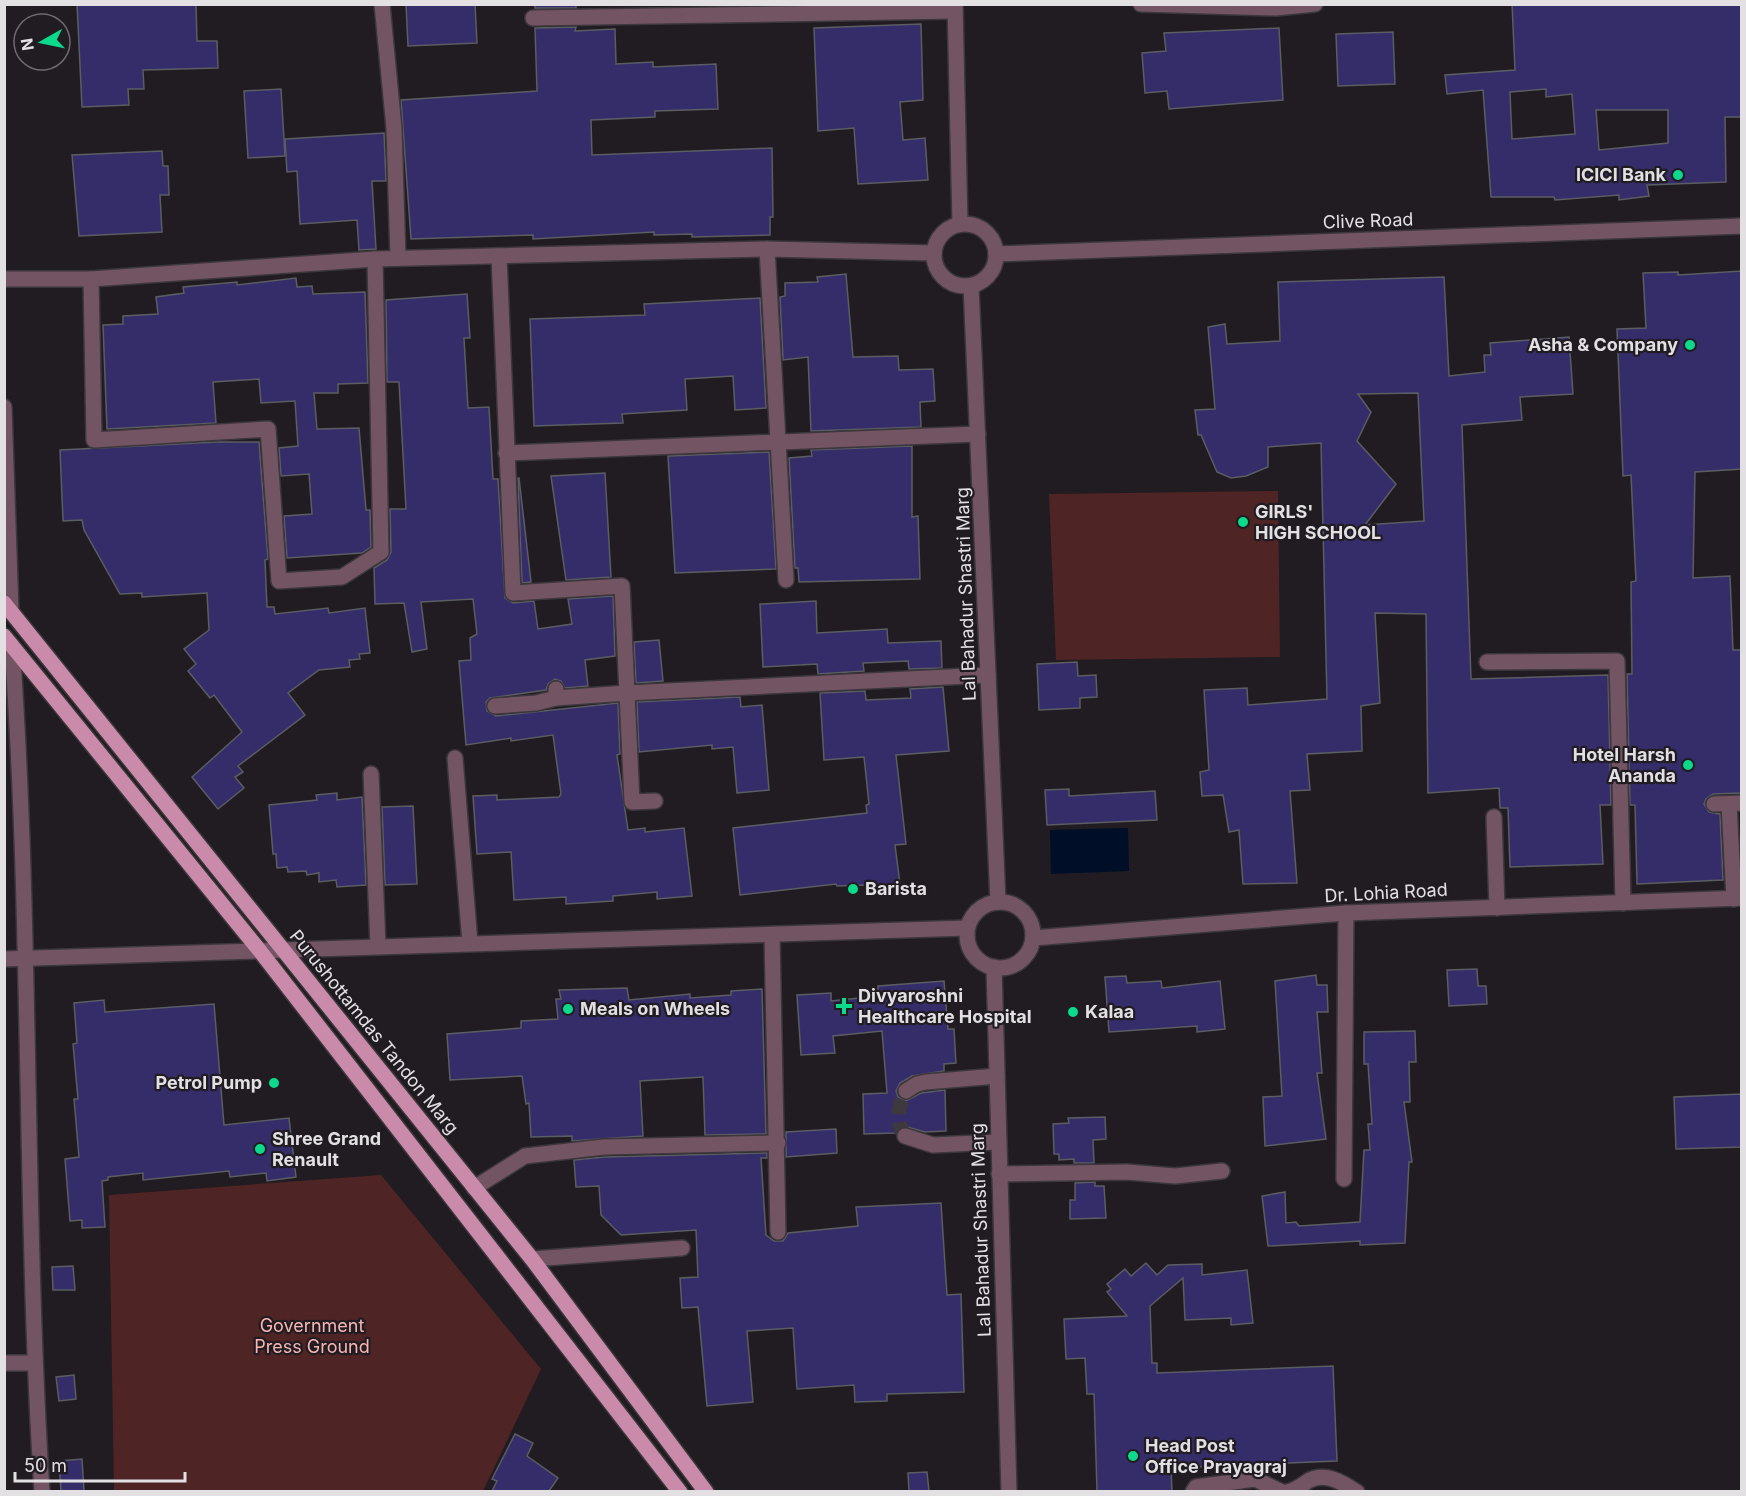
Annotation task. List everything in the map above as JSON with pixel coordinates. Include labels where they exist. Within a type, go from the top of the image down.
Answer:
[{"type":"main road","name":"Purushottamdas Tandon Marg","points":[[8,607],[532,1259],[706,1491]]},
{"type":"main road","points":[[8,641],[260,951],[680,1491]]},
{"type":"street","points":[[382,4],[394,128],[398,258]]},
{"type":"street","points":[[1141,4],[1276,8],[1315,4]]},
{"type":"street","points":[[533,18],[955,8],[960,224]]},
{"type":"street","points":[[960,224],[980,228],[988,235],[996,254],[992,271],[979,283],[971,286],[949,282],[935,264],[934,253],[942,234],[960,224]]},
{"type":"street","name":"Clive Road","points":[[996,254],[1742,226]]},
{"type":"street","points":[[4,279],[91,279],[398,258],[767,249],[934,253]]},
{"type":"street","points":[[767,249],[786,580]]},
{"type":"street","points":[[499,256],[513,593],[622,586],[632,802],[655,801]]},
{"type":"street","points":[[91,279],[94,440],[268,429],[279,581],[342,577],[381,552],[375,259]]},
{"type":"street","name":"Lal Bahadur Shastri Marg","points":[[971,286],[998,902]]},
{"type":"street","points":[[4,407],[8,607]]},
{"type":"street","points":[[506,453],[978,434]]},
{"type":"street","points":[[8,641],[25,959],[34,1363],[42,1491]]},
{"type":"street","points":[[1488,662],[1617,662],[1623,903]]},
{"type":"street","points":[[495,706],[536,704],[556,693],[627,693],[988,675]]},
{"type":"street","points":[[455,758],[470,943]]},
{"type":"street","points":[[371,774],[378,946]]},
{"type":"street","points":[[1728,803],[1738,899]]},
{"type":"street","points":[[1494,817],[1497,908]]},
{"type":"street","name":"Dr. Lohia Road","points":[[1033,938],[1346,913],[1738,899]]},
{"type":"street","points":[[998,902],[1019,908],[1032,926],[1033,938],[1023,958],[1004,968],[994,967],[976,958],[970,949],[967,928],[977,910],[998,902]]},
{"type":"street","points":[[1344,1179],[1346,913]]},
{"type":"street","points":[[4,959],[967,928]]},
{"type":"street","points":[[772,935],[778,1232]]},
{"type":"street","name":"Lal Bahadur Shastri Marg","points":[[994,967],[1009,1491]]},
{"type":"street","points":[[906,1091],[917,1083],[997,1076]]},
{"type":"street","points":[[905,1136],[933,1145],[998,1142]]},
{"type":"street","points":[[474,1188],[525,1156],[604,1147],[778,1143]]},
{"type":"street","points":[[999,1174],[1127,1172],[1175,1176],[1222,1170]]},
{"type":"street","points":[[532,1259],[682,1248]]},
{"type":"street","points":[[4,1362],[34,1363]]},
{"type":"street","points":[[1287,1491],[1297,1490],[1311,1479],[1329,1477],[1357,1491]]},
{"type":"street","points":[[1194,1491],[1196,1487],[1255,1479],[1282,1491]]},
{"type":"green space","points":[[1278,491],[1280,657],[1056,660],[1049,494]]},
{"type":"green space","name":"Government Press Ground","points":[[381,1175],[541,1369],[483,1491],[114,1491],[109,1195]]},
{"type":"water","points":[[1128,828],[1129,871],[1051,874],[1050,830]]},
{"type":"building","points":[[77,4],[196,4],[197,41],[217,41],[218,68],[143,70],[144,89],[128,89],[129,105],[82,107]]},
{"type":"building","points":[[406,4],[475,4],[477,43],[408,46]]},
{"type":"building","points":[[535,4],[576,4],[576,8],[535,8]]},
{"type":"building","points":[[1512,4],[1742,4],[1742,117],[1725,117],[1726,182],[1647,185],[1649,196],[1619,200],[1619,195],[1555,200],[1554,197],[1491,197],[1483,90],[1447,94],[1445,75],[1515,70]],"holes":[[[1546,89],[1546,97],[1572,94],[1575,134],[1512,139],[1510,92]],[[1596,110],[1668,110],[1668,143],[1599,150]]]},
{"type":"building","points":[[921,24],[923,100],[900,102],[903,140],[925,138],[928,180],[858,184],[854,128],[818,131],[814,28]]},
{"type":"building","points":[[576,27],[575,31],[615,29],[616,64],[653,62],[653,67],[716,64],[718,109],[655,111],[655,117],[591,120],[592,155],[772,148],[773,217],[770,217],[770,235],[692,237],[692,234],[654,235],[654,232],[533,239],[533,235],[411,239],[401,100],[537,91],[535,28]]},
{"type":"building","points":[[1279,28],[1283,100],[1169,109],[1167,91],[1145,93],[1142,53],[1166,51],[1164,33]]},
{"type":"building","points":[[1393,32],[1395,84],[1338,86],[1336,34]]},
{"type":"building","points":[[281,89],[285,156],[248,158],[244,91]]},
{"type":"building","points":[[384,133],[386,181],[372,181],[376,249],[359,250],[357,220],[300,224],[297,171],[287,172],[285,139]]},
{"type":"building","points":[[162,151],[163,166],[168,166],[169,195],[160,195],[162,232],[79,236],[72,155]]},
{"type":"building","points":[[1742,271],[1742,469],[1695,472],[1693,578],[1730,576],[1733,650],[1742,650],[1742,793],[1713,794],[1706,799],[1704,804],[1709,812],[1720,814],[1723,880],[1637,884],[1635,805],[1630,805],[1627,674],[1632,674],[1631,582],[1636,581],[1631,475],[1623,476],[1617,329],[1646,328],[1643,273],[1678,272],[1678,275]]},
{"type":"building","points":[[846,274],[853,357],[898,356],[899,370],[933,369],[935,401],[920,402],[921,427],[811,431],[808,357],[783,360],[780,297],[785,296],[785,283],[818,282],[817,277]]},
{"type":"building","points":[[1444,277],[1449,376],[1485,372],[1484,355],[1491,355],[1490,343],[1569,337],[1573,394],[1520,397],[1522,420],[1462,425],[1471,679],[1608,675],[1611,805],[1600,805],[1603,864],[1510,867],[1508,808],[1500,808],[1499,788],[1428,793],[1426,614],[1375,613],[1380,703],[1361,706],[1362,751],[1307,754],[1310,790],[1290,791],[1297,883],[1243,884],[1239,830],[1229,832],[1223,795],[1202,796],[1200,772],[1209,770],[1204,690],[1247,688],[1248,705],[1327,699],[1321,443],[1268,447],[1268,467],[1246,476],[1231,478],[1217,472],[1201,435],[1198,435],[1195,410],[1215,409],[1208,327],[1225,324],[1227,344],[1280,341],[1278,282]],"holes":[[[1418,393],[1424,521],[1365,525],[1396,484],[1357,441],[1371,412],[1358,394]]]},
{"type":"building","points":[[296,278],[297,287],[312,286],[313,294],[365,292],[368,383],[338,384],[338,393],[314,393],[317,429],[359,428],[366,510],[370,510],[371,547],[362,553],[287,558],[284,516],[312,514],[309,474],[281,476],[279,448],[298,446],[295,401],[261,403],[259,379],[213,382],[216,423],[107,429],[103,325],[123,324],[123,316],[158,314],[156,297],[184,293],[183,287],[237,282],[237,285]]},
{"type":"building","points":[[467,294],[470,338],[464,338],[468,408],[489,407],[493,479],[498,479],[505,598],[513,603],[534,601],[538,629],[572,624],[568,599],[613,596],[615,656],[585,660],[588,686],[565,688],[561,681],[555,679],[548,684],[546,690],[490,698],[486,702],[487,711],[496,716],[618,703],[620,754],[617,755],[628,830],[645,828],[645,832],[684,828],[692,896],[657,899],[657,892],[613,896],[613,901],[566,904],[566,897],[514,900],[511,852],[477,854],[473,796],[497,795],[497,800],[559,797],[561,794],[553,735],[511,741],[511,738],[466,745],[459,661],[471,660],[470,638],[477,634],[473,599],[421,602],[427,649],[412,652],[404,603],[375,604],[374,568],[387,560],[391,552],[390,509],[406,509],[399,382],[387,382],[386,300]]},
{"type":"building","points":[[760,298],[766,408],[735,410],[733,376],[685,379],[687,410],[622,414],[623,423],[534,426],[530,319],[645,315],[644,304]]},
{"type":"building","points":[[259,442],[268,559],[265,560],[267,607],[274,607],[275,614],[328,608],[329,613],[365,608],[370,653],[359,654],[360,659],[349,660],[350,667],[319,670],[288,693],[305,715],[238,766],[243,772],[235,777],[244,788],[218,809],[192,777],[242,732],[214,695],[210,698],[188,671],[196,664],[184,649],[209,630],[207,593],[142,597],[142,593],[120,594],[84,530],[82,520],[63,521],[60,450]]},
{"type":"building","points":[[912,446],[912,517],[918,516],[920,579],[799,582],[798,568],[795,568],[789,458],[812,456],[811,450]]},
{"type":"building","points":[[769,452],[776,569],[675,573],[668,456]]},
{"type":"building","points":[[605,473],[611,577],[566,580],[551,476]]},
{"type":"building","points":[[518,478],[531,582],[522,583]]},
{"type":"building","points":[[816,601],[817,633],[887,629],[888,643],[941,641],[942,668],[909,669],[908,661],[863,663],[864,671],[818,674],[817,664],[763,667],[760,604]]},
{"type":"building","points":[[659,640],[663,681],[636,683],[634,642]]},
{"type":"building","points":[[1077,662],[1078,676],[1096,675],[1097,697],[1080,698],[1080,708],[1039,710],[1037,664]]},
{"type":"building","points":[[943,687],[949,751],[896,755],[906,844],[895,845],[900,884],[837,886],[836,884],[740,895],[733,828],[867,813],[866,805],[869,804],[864,757],[824,760],[820,693],[865,691],[866,700],[911,698],[910,689]]},
{"type":"building","points":[[740,697],[741,707],[762,705],[769,790],[737,793],[733,747],[712,749],[712,745],[639,752],[637,702]]},
{"type":"building","points":[[1069,789],[1069,796],[1155,791],[1157,820],[1047,825],[1045,790]]},
{"type":"building","points":[[337,793],[337,800],[362,797],[366,885],[337,887],[336,880],[319,882],[319,873],[307,875],[306,871],[288,872],[287,867],[277,868],[276,854],[273,854],[269,805],[317,800],[316,795]]},
{"type":"building","points":[[413,806],[417,884],[385,885],[382,807]]},
{"type":"building","points":[[1477,969],[1478,986],[1486,986],[1487,1004],[1449,1006],[1447,970]]},
{"type":"building","points":[[1316,975],[1317,985],[1327,985],[1328,1012],[1317,1012],[1322,1073],[1317,1073],[1326,1139],[1265,1146],[1263,1097],[1282,1096],[1275,981]]},
{"type":"building","points":[[1126,976],[1127,983],[1161,981],[1162,988],[1220,981],[1225,1029],[1197,1032],[1197,1026],[1109,1032],[1105,977]]},
{"type":"building","points":[[944,981],[948,1029],[954,1029],[956,1063],[944,1064],[944,1071],[912,1076],[900,1083],[896,1091],[898,1097],[906,1101],[921,1093],[945,1090],[946,1131],[925,1132],[904,1126],[896,1133],[864,1134],[863,1094],[887,1093],[882,1031],[833,1036],[835,1053],[801,1055],[797,995],[831,993],[831,1001],[878,996],[878,986]]},
{"type":"building","points":[[627,988],[629,1000],[690,994],[690,998],[731,995],[731,991],[762,989],[766,1134],[705,1135],[703,1077],[640,1081],[643,1136],[572,1141],[572,1136],[531,1137],[529,1103],[526,1104],[522,1076],[450,1080],[447,1034],[521,1028],[521,1021],[558,1019],[556,999],[561,999],[559,990]]},
{"type":"building","points":[[104,1000],[105,1012],[214,1004],[224,1125],[289,1118],[296,1177],[267,1181],[266,1173],[230,1177],[229,1171],[143,1180],[143,1173],[108,1177],[108,1180],[102,1181],[105,1227],[82,1228],[82,1220],[70,1221],[65,1159],[79,1157],[74,1099],[78,1099],[73,1044],[77,1043],[74,1003]]},
{"type":"building","points":[[1415,1031],[1416,1062],[1409,1062],[1410,1102],[1404,1102],[1412,1162],[1409,1162],[1405,1243],[1360,1245],[1360,1241],[1268,1246],[1262,1196],[1285,1192],[1286,1223],[1296,1222],[1299,1226],[1360,1222],[1364,1150],[1370,1150],[1368,1124],[1372,1124],[1368,1064],[1364,1064],[1364,1032]]},
{"type":"building","points":[[1742,1094],[1742,1147],[1676,1149],[1674,1097]]},
{"type":"building","points":[[1105,1117],[1106,1139],[1093,1140],[1094,1163],[1074,1163],[1074,1159],[1059,1160],[1059,1154],[1054,1154],[1053,1124],[1069,1123],[1068,1118]]},
{"type":"building","points":[[836,1129],[837,1153],[786,1157],[786,1132]]},
{"type":"building","points":[[767,1153],[767,1158],[761,1158],[766,1235],[774,1241],[783,1241],[788,1233],[858,1226],[856,1207],[941,1203],[947,1295],[961,1294],[964,1392],[887,1394],[887,1401],[855,1402],[854,1385],[797,1389],[793,1328],[747,1331],[753,1402],[707,1406],[698,1307],[682,1308],[680,1278],[698,1277],[696,1230],[621,1235],[601,1215],[599,1186],[576,1187],[574,1160],[605,1157]]},
{"type":"building","points":[[1095,1182],[1095,1186],[1104,1186],[1106,1218],[1070,1219],[1070,1200],[1075,1200],[1075,1183]]},
{"type":"building","points":[[1146,1263],[1157,1275],[1168,1265],[1202,1264],[1202,1275],[1247,1270],[1253,1323],[1231,1325],[1231,1318],[1185,1320],[1183,1278],[1150,1306],[1152,1363],[1157,1363],[1157,1373],[1333,1366],[1337,1461],[1171,1468],[1172,1491],[1097,1491],[1094,1394],[1087,1394],[1085,1358],[1066,1359],[1064,1319],[1127,1316],[1107,1292],[1111,1289],[1107,1284],[1125,1269],[1131,1276]]},
{"type":"building","points":[[73,1266],[75,1290],[53,1290],[52,1267]]},
{"type":"building","points":[[74,1375],[76,1399],[59,1401],[56,1377]]},
{"type":"building","points":[[515,1434],[533,1443],[527,1456],[558,1478],[549,1491],[492,1491],[497,1481],[492,1479]]},
{"type":"building","points":[[82,1459],[84,1491],[61,1491],[59,1461]]},
{"type":"building","points":[[927,1472],[929,1491],[909,1491],[908,1473]]},
{"type":"tunnel","points":[[905,1136],[900,1125],[899,1113],[906,1091]]},
{"type":"place","name":"ICICI Bank","points":[[1678,175]]},
{"type":"place","name":"Asha & Company","points":[[1690,345]]},
{"type":"place","name":"GIRLS' HIGH SCHOOL","points":[[1243,522]]},
{"type":"place","name":"Hotel Harsh Ananda","points":[[1688,765]]},
{"type":"place","name":"Barista","points":[[853,889]]},
{"type":"place","name":"Divyaroshni Healthcare Hospital","points":[[844,1006]]},
{"type":"place","name":"Meals on Wheels","points":[[568,1009]]},
{"type":"place","name":"Kalaa","points":[[1073,1012]]},
{"type":"place","name":"Petrol Pump","points":[[274,1083]]},
{"type":"place","name":"Shree Grand Renault","points":[[260,1149]]},
{"type":"place","name":"Head Post Office Prayagraj","points":[[1133,1456]]}]
